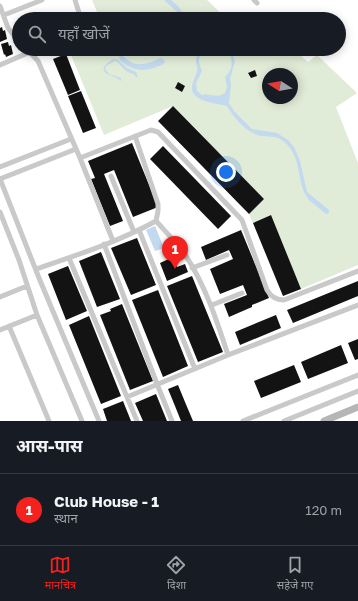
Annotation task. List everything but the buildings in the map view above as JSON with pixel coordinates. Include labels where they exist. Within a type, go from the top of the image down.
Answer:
[{"type":"street","points":[[4,15],[42,0]]},
{"type":"street","points":[[75,0],[79,12]]},
{"type":"street","points":[[0,6],[8,28],[12,33]]},
{"type":"street","points":[[0,64],[17,56]]},
{"type":"street","points":[[33,56],[38,61],[80,158],[113,241]]},
{"type":"street","points":[[80,158],[151,130],[158,132],[242,220],[267,290],[271,297],[278,300],[284,300],[358,271]]},
{"type":"street","points":[[135,136],[158,204],[156,221]]},
{"type":"street","points":[[0,167],[71,139]]},
{"type":"street","points":[[76,149],[0,179],[99,421]]},
{"type":"street","points":[[42,150],[47,161]]},
{"type":"street","points":[[111,176],[196,369]]},
{"type":"street","points":[[0,212],[3,227],[37,315],[82,421]]},
{"type":"street","points":[[36,269],[113,241],[156,221]]},
{"type":"street","points":[[156,221],[184,253],[212,305],[228,355]]},
{"type":"street","points":[[104,244],[172,421]]},
{"type":"street","points":[[192,268],[227,255]]},
{"type":"street","points":[[69,258],[137,421]]},
{"type":"street","points":[[0,297],[27,286]]},
{"type":"street","points":[[212,305],[242,293]]},
{"type":"street","points":[[127,397],[228,355],[358,305]]},
{"type":"street","points":[[0,330],[37,315]]},
{"type":"street","points":[[9,326],[48,421]]},
{"type":"street","points":[[243,421],[358,375]]},
{"type":"street","points":[[284,421],[358,391]]},
{"type":"street","points":[[324,421],[358,407]]},
{"type":"green space","points":[[92,0],[207,0],[220,12],[97,12]]},
{"type":"green space","points":[[71,56],[301,56],[308,62],[318,56],[357,93],[336,107],[358,163],[358,265],[301,289],[270,215],[253,223],[249,214],[264,199],[173,106],[104,135]]},
{"type":"water","points":[[164,0],[171,0],[182,12],[177,12]]},
{"type":"water","points":[[119,56],[123,56],[129,61],[137,64],[145,64],[161,58],[165,62],[154,68],[140,70],[128,66],[120,60]]},
{"type":"water","points":[[197,56],[201,56],[199,60],[202,71],[196,83],[197,91],[202,95],[219,96],[225,93],[227,87],[225,77],[230,71],[232,64],[230,56],[233,56],[235,61],[230,79],[231,84],[229,103],[234,111],[252,129],[277,133],[288,140],[294,147],[300,161],[307,192],[329,210],[329,213],[326,214],[309,200],[305,194],[296,159],[290,148],[281,139],[260,136],[251,132],[239,122],[227,106],[205,101],[195,95],[192,86],[197,71]]},
{"type":"water","points":[[113,59],[118,60],[127,68],[136,72],[138,77],[126,71],[115,61],[106,66],[105,69],[109,74],[121,78],[121,81],[106,73],[104,68],[106,64]]},
{"type":"water","points":[[155,226],[164,248],[155,251],[146,230]]},
{"type":"place","name":"Club House - 1","points":[[175,269]]}]
